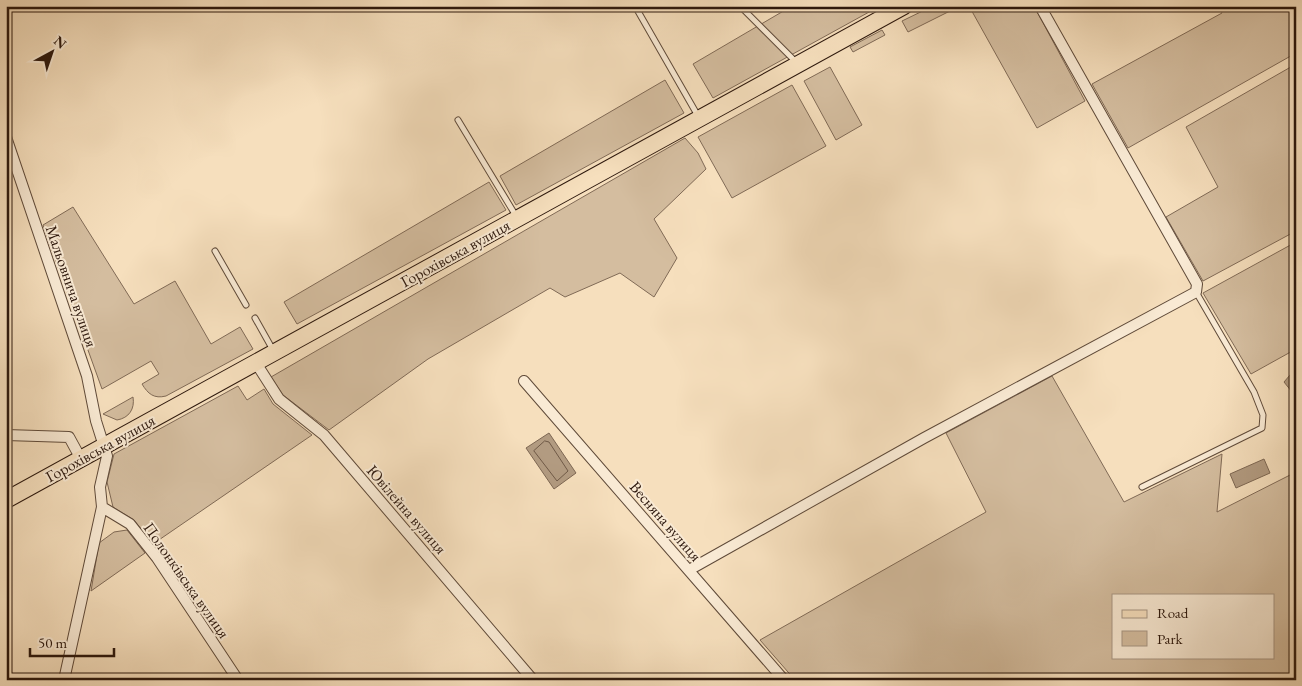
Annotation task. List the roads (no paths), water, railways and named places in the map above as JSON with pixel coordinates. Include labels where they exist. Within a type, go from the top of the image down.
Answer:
[{"type":"main road","name":"Горохівська вулиця","points":[[6,500],[904,6]]},
{"type":"street","points":[[689,570],[924,438],[1196,292],[1197,284],[1040,6]]},
{"type":"street","name":"Мальовнича вулиця","points":[[6,136],[87,376],[107,456],[100,487],[102,507],[64,680]]},
{"type":"street","name":"Ювілейна вулиця","points":[[256,363],[279,399],[324,435],[533,680]]},
{"type":"street","name":"Весняна вулиця","points":[[524,382],[784,680]]},
{"type":"street","points":[[6,435],[69,437],[81,459]]},
{"type":"street","name":"Полонківська вулиця","points":[[102,507],[130,524],[157,558],[238,680]]},
{"type":"lane","points":[[636,6],[700,119]]},
{"type":"lane","points":[[740,6],[798,64]]},
{"type":"lane","points":[[458,120],[517,219]]},
{"type":"lane","points":[[215,251],[246,305]]},
{"type":"lane","points":[[1142,487],[1262,428],[1263,415],[1254,392],[1196,292]]},
{"type":"lane","points":[[255,318],[274,352]]},
{"type":"water","points":[[1296,368],[1296,397],[1284,382]]},
{"type":"water","points":[[549,433],[576,473],[554,489],[526,448]]},
{"type":"water","points":[[1264,459],[1270,473],[1236,488],[1230,474]]}]
